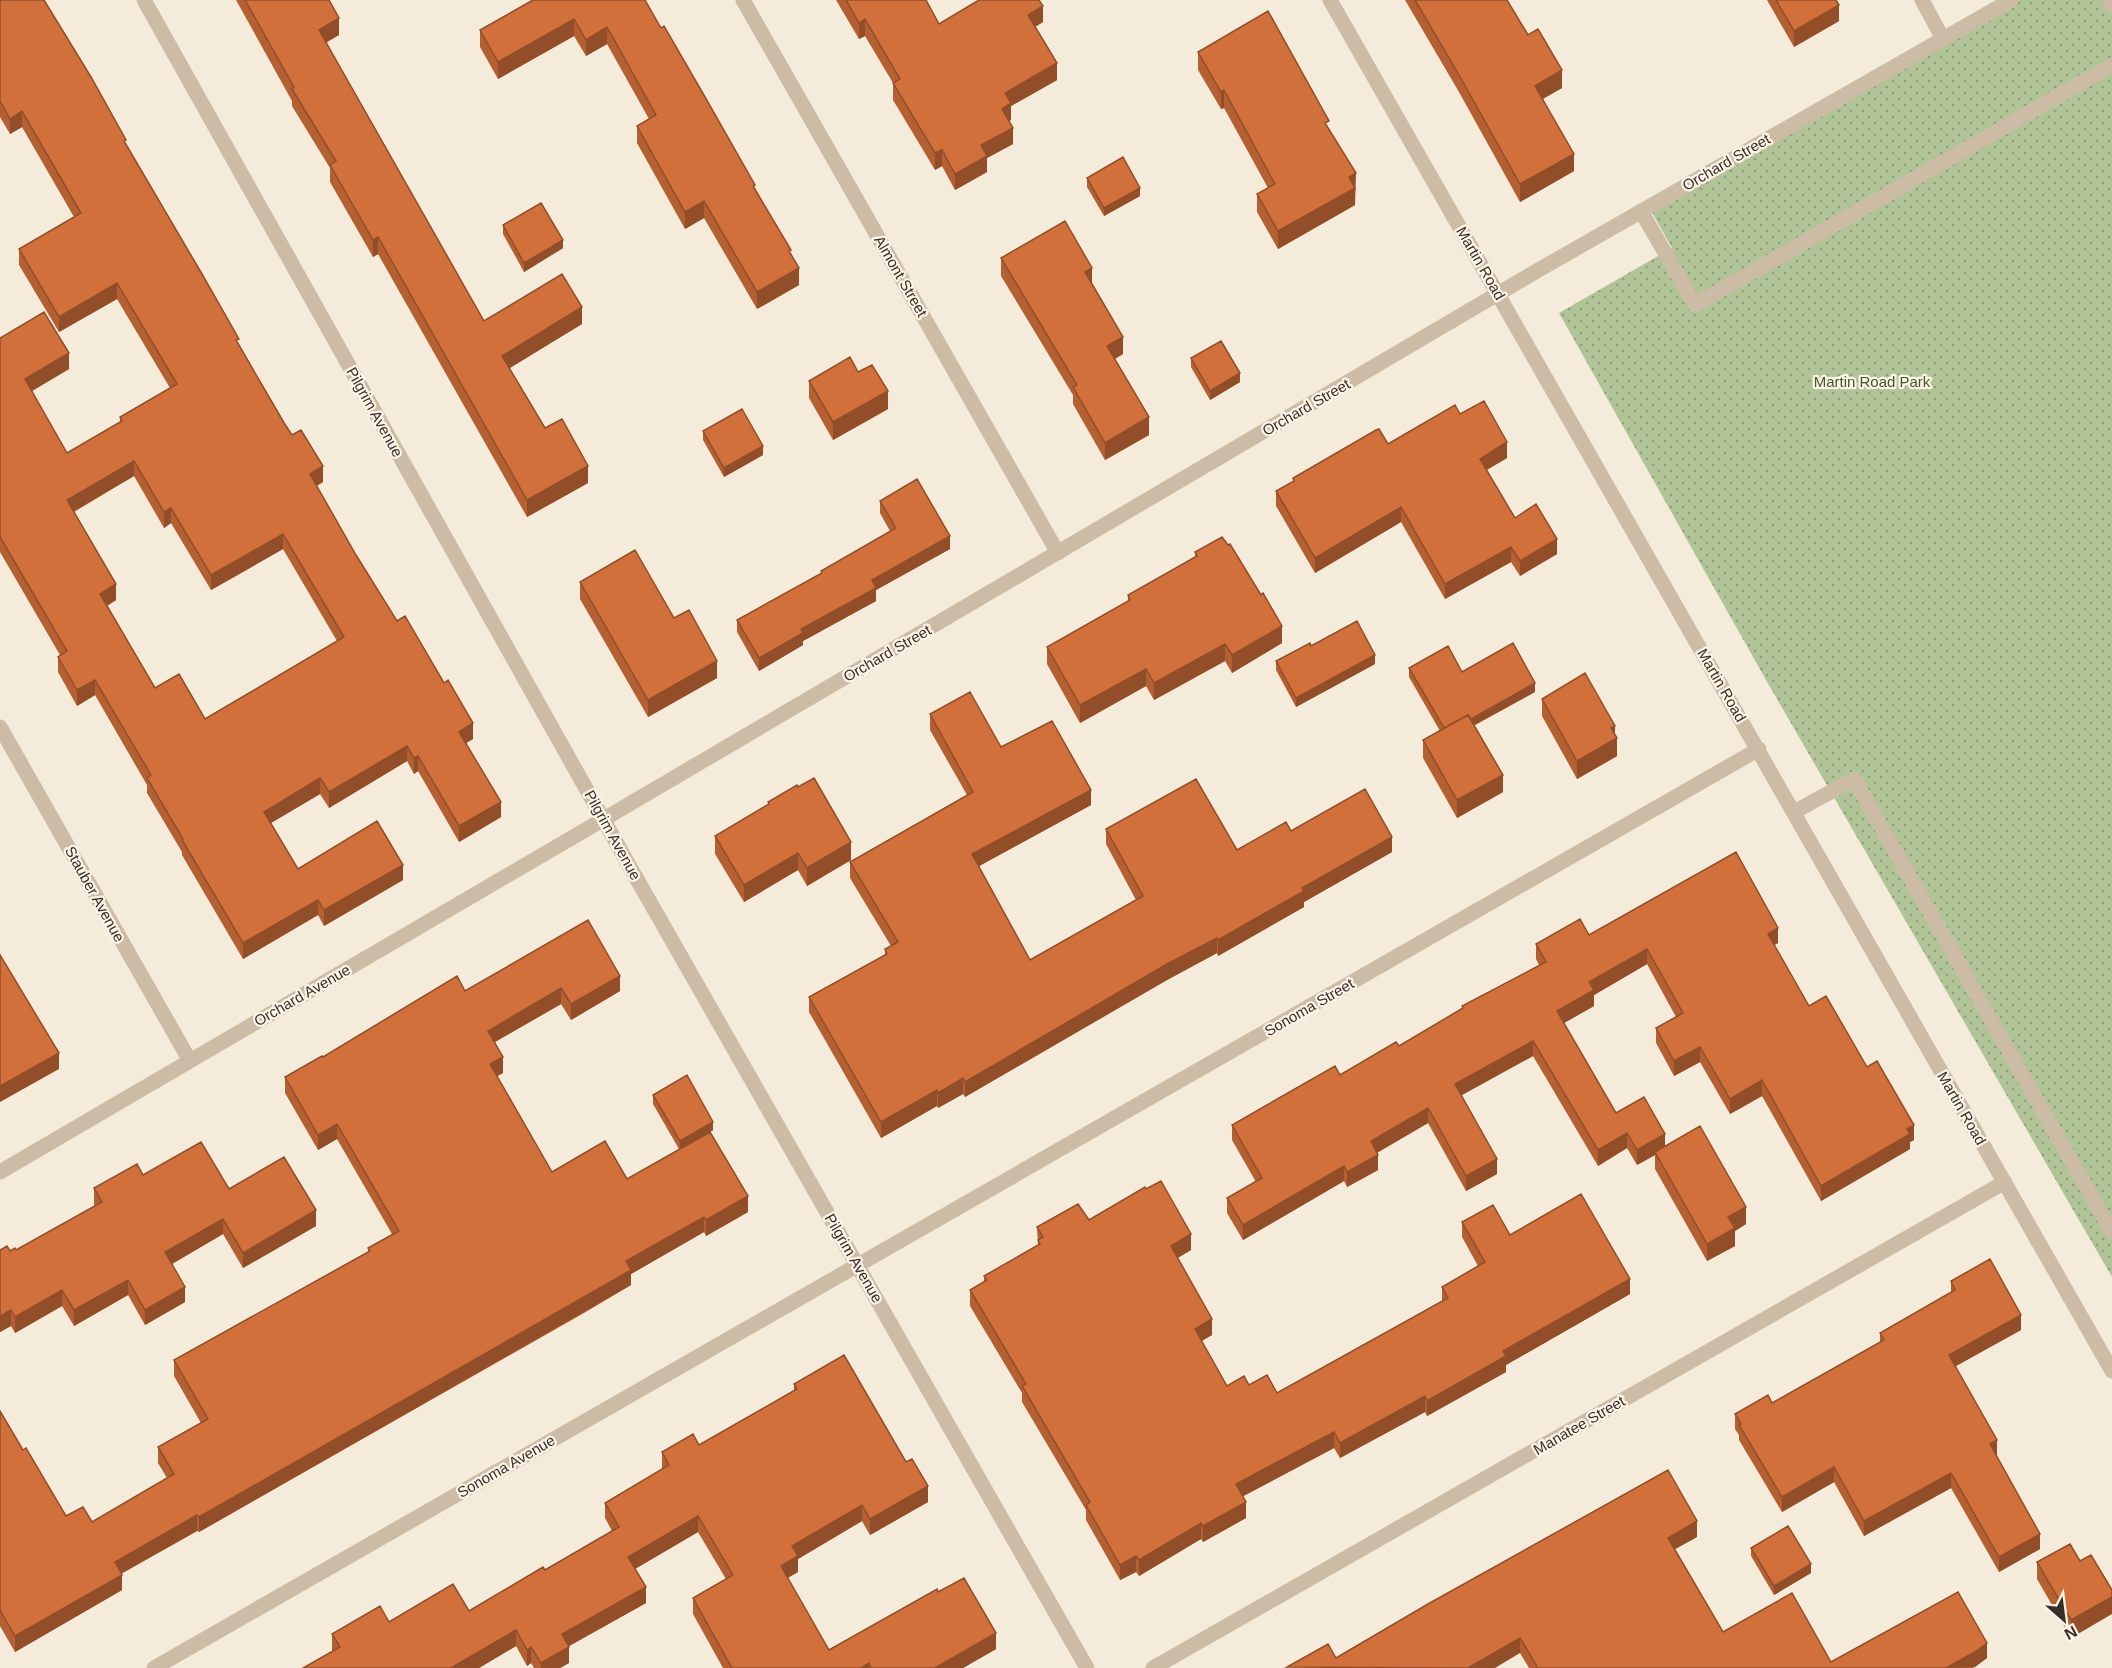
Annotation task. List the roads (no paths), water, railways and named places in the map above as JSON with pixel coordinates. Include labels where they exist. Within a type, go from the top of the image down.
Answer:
[{"type":"street","name":"Pilgrim Avenue","points":[[144,0],[604,819],[1087,1668]]},
{"type":"street","name":"Almont Street","points":[[743,0],[1058,553]]},
{"type":"street","name":"Martin Road","points":[[1330,0],[2111,1367]]},
{"type":"street","points":[[1922,0],[1943,39]]},
{"type":"street","name":"Orchard Street","points":[[604,819],[1498,294],[2011,0]]},
{"type":"street","points":[[2109,0],[2112,6]]},
{"type":"street","points":[[1641,211],[1695,305],[2112,65]]},
{"type":"street","name":"Stauber Avenue","points":[[0,726],[190,1060]]},
{"type":"street","name":"Sonoma Street","points":[[858,1265],[1759,749]]},
{"type":"street","points":[[1794,812],[1854,779],[2112,1232]]},
{"type":"street","name":"Orchard Avenue","points":[[0,1172],[604,819]]},
{"type":"street","name":"Manatee Street","points":[[1153,1668],[2005,1182]]},
{"type":"street","name":"Sonoma Avenue","points":[[154,1668],[858,1265]]},
{"type":"park label","name":"Martin Road Park","points":[[1872,381]]}]
